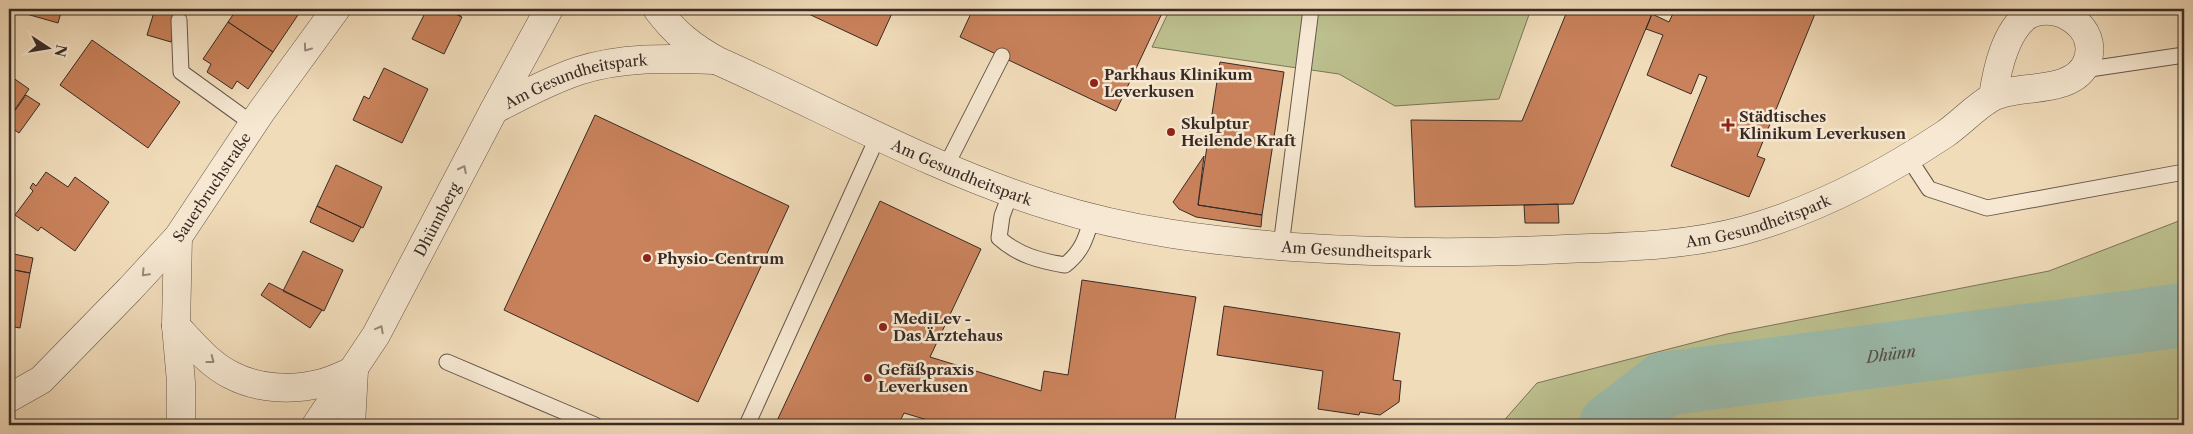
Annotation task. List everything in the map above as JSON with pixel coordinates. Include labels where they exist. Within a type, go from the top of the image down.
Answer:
[{"type":"street","name":"Sauerbruchstraße","points":[[181,425],[176,326],[178,237],[254,124],[336,9]]},
{"type":"street","name":"Dhünnberg","points":[[316,425],[381,327],[549,9]]},
{"type":"street","name":"Am Gesundheitspark","points":[[657,9],[679,36],[718,61],[878,136],[1010,192],[1092,218],[1186,236],[1281,246],[1384,252],[1480,253],[1638,246],[1691,241],[1745,230],[1795,213],[1842,192],[1908,157],[1950,131],[1993,96],[2060,83],[2074,78],[2083,70]]},
{"type":"street","points":[[1993,96],[2008,40],[2017,26],[2032,12],[2044,9],[2058,10],[2079,21],[2085,29],[2090,52],[2083,70]]},
{"type":"street","name":"Am Gesundheitspark","points":[[494,110],[559,78],[599,66],[673,58],[718,61]]},
{"type":"street","points":[[9,398],[41,380],[178,237]]},
{"type":"street","points":[[176,326],[202,354],[230,375],[261,385],[290,389],[322,383],[354,370],[351,425]]},
{"type":"lane","points":[[1281,246],[1311,9]]},
{"type":"lane","points":[[179,20],[181,72],[254,124]]},
{"type":"lane","points":[[2083,70],[2184,55]]},
{"type":"lane","points":[[946,166],[1002,56]]},
{"type":"lane","points":[[747,425],[878,136]]},
{"type":"lane","points":[[1908,157],[1929,189],[1987,208],[2184,172]]},
{"type":"lane","points":[[1010,192],[1002,216],[999,238],[1013,250],[1043,260],[1065,264],[1077,256],[1084,245],[1092,218]]},
{"type":"lane","points":[[447,362],[595,425]]},
{"type":"green space","points":[[1170,9],[1531,9],[1499,99],[1395,106],[1339,74],[1152,47]]},
{"type":"green space","points":[[2184,219],[2184,425],[1500,425],[1537,383],[1727,334],[2049,271]]},
{"type":"building","points":[[9,9],[62,9],[58,23]]},
{"type":"building","points":[[155,9],[179,15],[171,42],[147,35]]},
{"type":"building","points":[[237,9],[302,9],[273,52],[228,22]]},
{"type":"building","points":[[427,9],[445,9],[462,17],[444,54],[412,39]]},
{"type":"building","points":[[445,9],[464,9],[460,16]]},
{"type":"building","points":[[798,9],[894,9],[877,46]]},
{"type":"building","name":"Parkhaus Klinikum Leverkusen","points":[[973,9],[1164,9],[1116,111],[960,37]]},
{"type":"building","points":[[1568,9],[1654,9],[1573,204],[1415,207],[1411,120],[1522,121]]},
{"type":"building","name":"Städtisches Klinikum Leverkusen","points":[[1675,9],[1817,9],[1757,156],[1765,159],[1749,197],[1671,166],[1707,77],[1699,74],[1691,94],[1647,75],[1663,35],[1646,29],[1652,14],[1669,22]]},
{"type":"building","points":[[228,22],[273,52],[248,89],[237,81],[232,89],[207,72],[211,64],[203,59]]},
{"type":"building","points":[[92,40],[180,102],[148,148],[60,85]]},
{"type":"building","points":[[1220,62],[1284,72],[1262,215],[1198,205]]},
{"type":"building","points":[[384,68],[428,89],[402,143],[353,120],[364,96],[369,99]]},
{"type":"building","points":[[9,75],[29,89],[11,115],[9,114]]},
{"type":"building","points":[[26,95],[40,104],[19,133],[9,126],[9,119]]},
{"type":"building","name":"Physio-Centrum","points":[[595,115],[789,206],[698,402],[504,310]]},
{"type":"building","points":[[1204,156],[1198,205],[1262,215],[1261,227],[1196,217],[1179,209],[1173,202]]},
{"type":"building","points":[[336,165],[382,187],[363,228],[317,206]]},
{"type":"building","points":[[46,172],[68,187],[75,177],[109,202],[75,251],[41,227],[38,231],[15,215],[33,191],[30,188],[33,183],[36,186]]},
{"type":"building","name":"MediLev - Das Ärztehaus","points":[[880,201],[981,249],[930,357],[1041,391],[1044,371],[1068,375],[1082,280],[1196,297],[1174,425],[940,425],[904,413],[898,425],[775,425]]},
{"type":"building","points":[[1558,204],[1559,223],[1525,223],[1524,205]]},
{"type":"building","points":[[317,206],[361,227],[353,242],[310,222]]},
{"type":"building","points":[[303,251],[343,270],[324,311],[283,291]]},
{"type":"building","points":[[9,253],[33,258],[30,273],[9,269]]},
{"type":"building","points":[[9,269],[30,273],[20,328],[9,326]]},
{"type":"building","points":[[269,283],[322,310],[310,328],[261,295]]},
{"type":"building","points":[[1224,306],[1400,333],[1393,380],[1401,381],[1399,402],[1380,415],[1360,412],[1359,415],[1318,409],[1323,371],[1217,355]]},
{"type":"waterway","name":"Dhünn","points":[[1611,425],[1664,384],[2184,315]]},
{"type":"place","name":"Parkhaus Klinikum Leverkusen","points":[[1094,83]]},
{"type":"place","name":"Städtisches Klinikum Leverkusen","points":[[1728,125]]},
{"type":"place","name":"Skulptur Heilende Kraft","points":[[1171,132]]},
{"type":"place","name":"Physio-Centrum","points":[[647,258]]},
{"type":"place","name":"MediLev - Das Ärztehaus","points":[[883,327]]},
{"type":"place","name":"Gefäßpraxis Leverkusen","points":[[868,378]]}]
